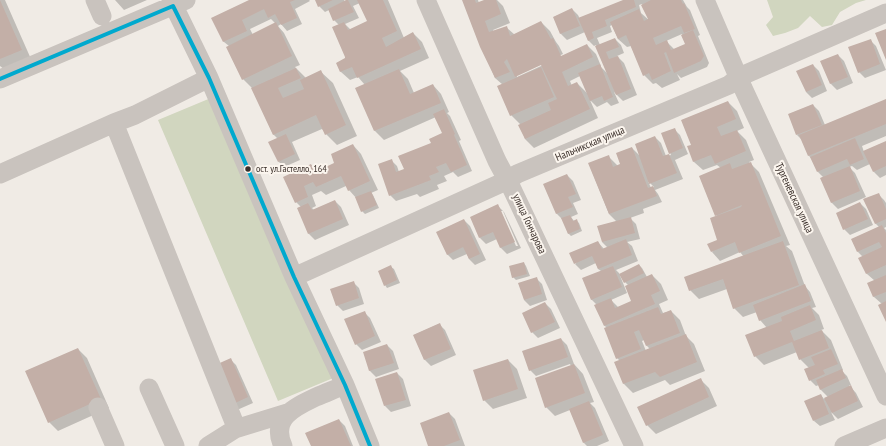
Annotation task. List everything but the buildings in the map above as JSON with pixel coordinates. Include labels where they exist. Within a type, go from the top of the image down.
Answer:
[{"type":"street","name":"улица Гончарова","points":[[426,0],[497,161],[508,180],[634,446]]},
{"type":"street","name":"Тургеневская улица","points":[[704,0],[750,103],[886,396]]},
{"type":"street","points":[[0,79],[176,2],[294,277],[345,385],[370,446]]},
{"type":"street","name":"Нальчикская улица","points":[[294,277],[508,180],[517,174],[729,85],[739,77],[886,13]]},
{"type":"street","points":[[0,174],[135,115],[209,78]]},
{"type":"street","points":[[114,123],[234,422],[235,429]]},
{"type":"street","points":[[208,446],[235,429],[287,413],[298,405],[345,385]]},
{"type":"street","points":[[149,388],[175,446]]},
{"type":"street","points":[[98,407],[115,446]]},
{"type":"street","points":[[283,446],[280,439],[280,426],[287,413]]},
{"type":"street","points":[[844,446],[886,428]]},
{"type":"green space","points":[[767,0],[866,0],[856,3],[840,12],[832,25],[822,27],[810,16],[798,28],[773,36],[766,25],[773,17]]},
{"type":"green space","points":[[218,95],[338,376],[278,401],[158,120]]},
{"type":"transit line","points":[[0,79],[173,6],[209,78],[294,277],[345,385],[370,446]]},
{"type":"place","name":"ост. ул.Гастелло, 164","points":[[248,169]]}]
